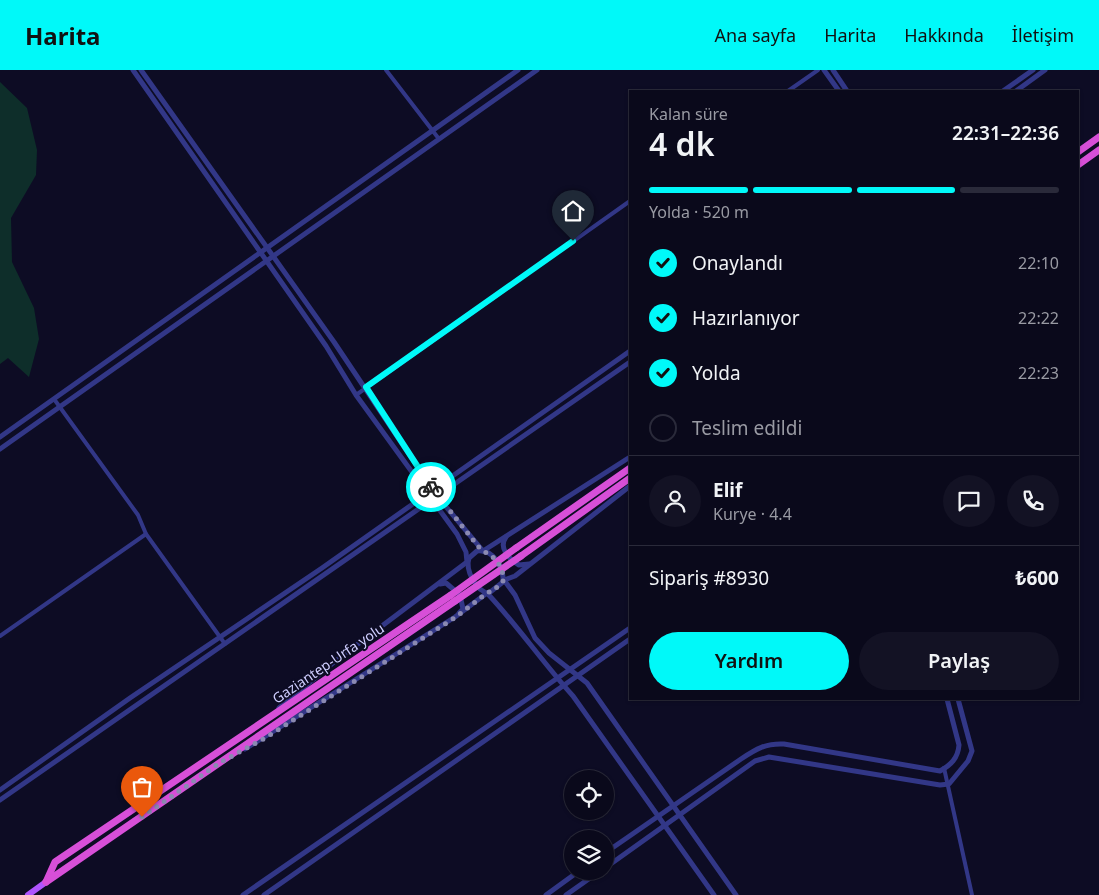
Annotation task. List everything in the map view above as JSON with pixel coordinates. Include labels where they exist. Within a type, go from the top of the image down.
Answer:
[{"type":"highway","points":[[1079,151],[1099,137]]},
{"type":"highway","points":[[1079,164],[1099,150]]},
{"type":"highway","name":"Gaziantep-Urfa yolu","points":[[46,882],[221,762],[453,598],[516,548],[629,469]]},
{"type":"highway","name":"Gaziantep-Urfa yolu","points":[[46,882],[55,862],[266,719],[521,556],[629,479]]},
{"type":"main road","name":"Gaziantep-Urfa yolu","points":[[28,895],[46,882]]},
{"type":"street","points":[[133,70],[326,346],[356,395],[431,501],[457,534],[466,552],[468,571],[474,581],[484,593],[487,593],[594,723],[714,895]]},
{"type":"street","points":[[141,70],[366,387],[437,496],[482,551],[493,556],[500,565],[504,580],[515,595],[535,638],[587,683],[736,895]]},
{"type":"street","points":[[386,70],[439,139]]},
{"type":"street","points":[[0,437],[518,70]]},
{"type":"street","points":[[0,449],[265,260],[537,70]]},
{"type":"street","points":[[789,90],[818,70]]},
{"type":"street","points":[[824,70],[838,90]]},
{"type":"street","points":[[833,70],[846,90]]},
{"type":"street","points":[[1004,90],[1033,70]]},
{"type":"street","points":[[1017,90],[1045,70]]},
{"type":"street","points":[[356,395],[629,202]]},
{"type":"street","points":[[0,790],[629,352]]},
{"type":"street","points":[[0,800],[629,363]]},
{"type":"street","points":[[54,399],[138,515],[146,534],[224,644]]},
{"type":"street","points":[[266,719],[328,667],[440,584],[467,562],[472,554],[482,551],[629,458]]},
{"type":"street","points":[[221,762],[265,738],[456,617],[487,593],[494,590],[504,580],[515,576],[531,564],[629,487]]},
{"type":"street","points":[[0,636],[146,534]]},
{"type":"street","points":[[507,534],[503,540],[503,546],[508,556],[519,565],[531,564]]},
{"type":"street","points":[[440,584],[446,583],[460,595],[463,609],[456,617]]},
{"type":"street","points":[[243,895],[629,629]]},
{"type":"street","points":[[264,895],[629,640]]},
{"type":"street","points":[[614,847],[746,755],[771,743],[940,770],[953,761],[960,746],[948,700]]},
{"type":"street","points":[[614,862],[755,761],[769,757],[940,785],[949,784],[968,761],[972,751],[958,700]]},
{"type":"street","points":[[944,768],[972,895]]},
{"type":"street","points":[[546,895],[567,880]]},
{"type":"street","points":[[566,895],[587,880]]},
{"type":"green space","points":[[0,82],[27,108],[37,150],[36,175],[11,218],[12,262],[34,308],[39,339],[29,377],[8,358],[0,364]]},
{"type":"way so far","points":[[142,817],[221,762],[265,738],[330,695],[456,617],[504,582],[500,565],[493,556],[482,551],[431,487]]},
{"type":"route","points":[[431,487],[366,387],[573,241]]}]
